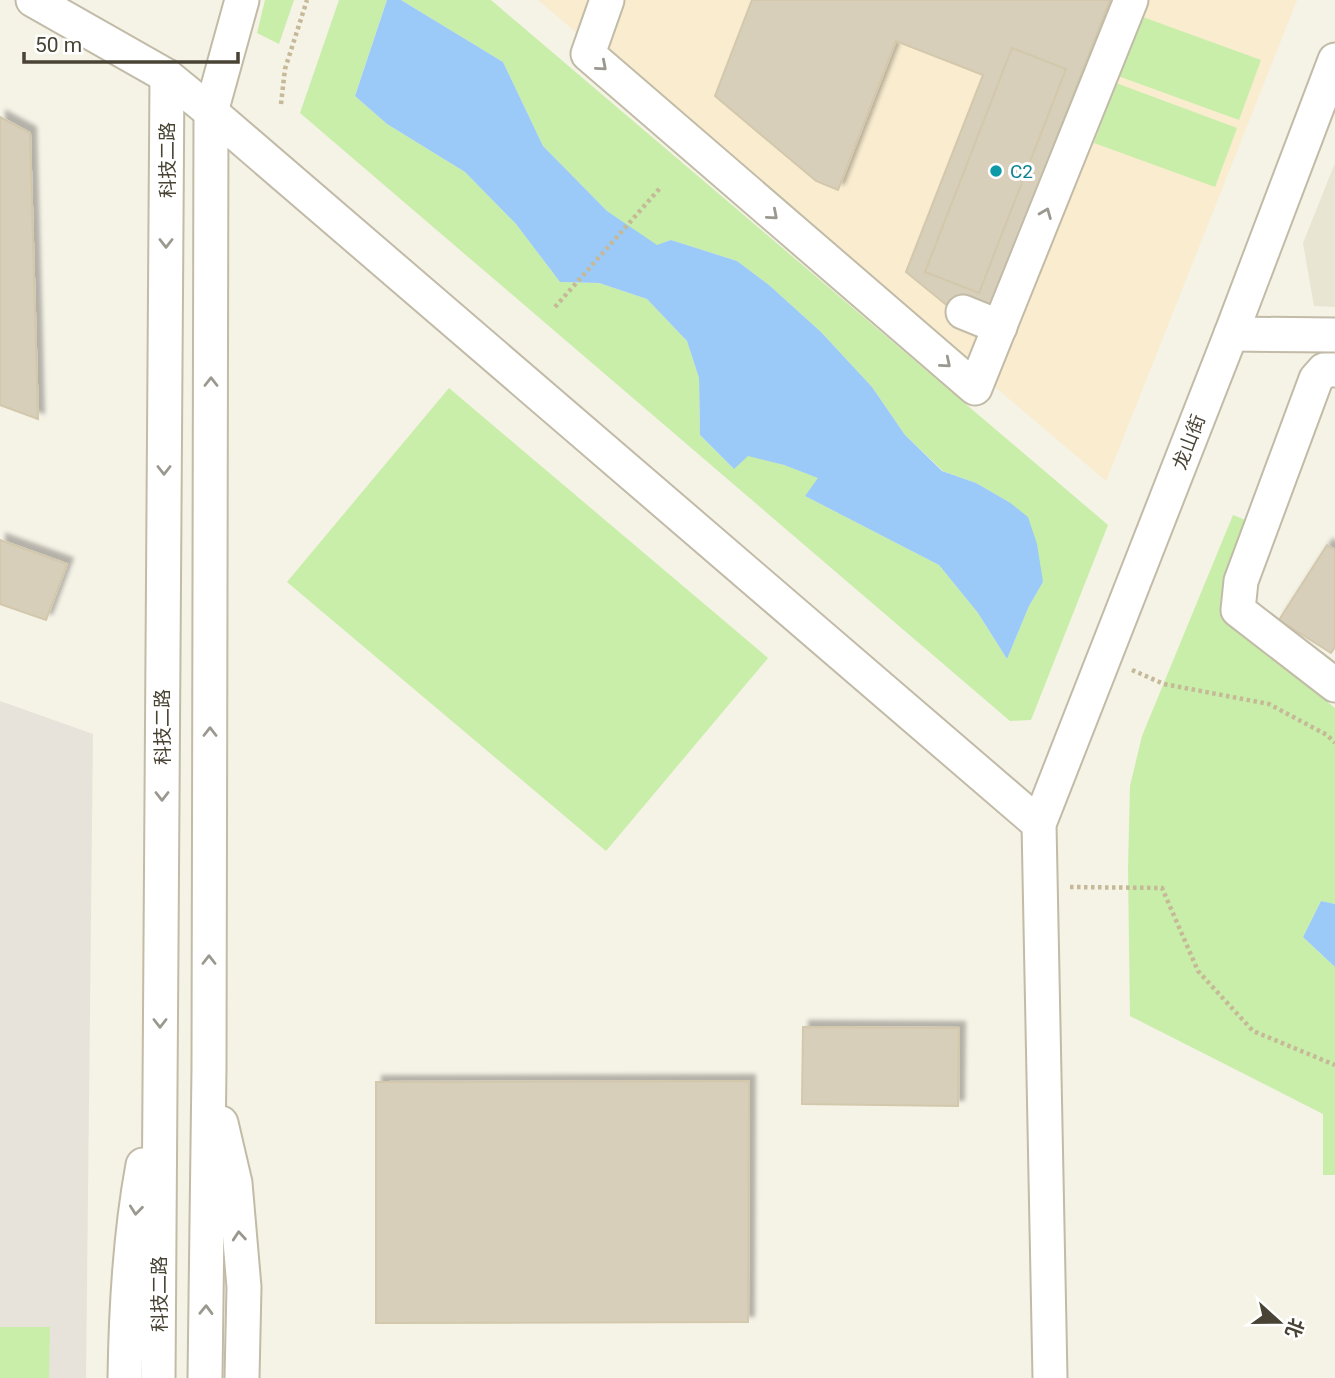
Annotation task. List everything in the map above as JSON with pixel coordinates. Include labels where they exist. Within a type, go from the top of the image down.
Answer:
[{"type":"street","points":[[33,0],[167,76],[211,112],[1039,824],[1050,1378]]},
{"type":"street","points":[[205,1378],[209,1068],[211,112],[242,0]]},
{"type":"street","points":[[600,2],[588,54],[975,388],[1131,0]]},
{"type":"street","name":"龙山街","points":[[1039,824],[1335,60]]},
{"type":"street","name":"科技二路","points":[[158,1378],[167,76]]},
{"type":"street","points":[[963,312],[1000,327]]},
{"type":"street","points":[[1231,334],[1335,335]]},
{"type":"street","points":[[1335,370],[1324,370],[1316,379],[1241,581],[1238,610],[1335,685]]},
{"type":"street","points":[[209,1068],[234,1183],[244,1287],[242,1378]]},
{"type":"street","points":[[125,1378],[127,1304],[136,1200],[160,1070]]},
{"type":"path","points":[[281,104],[285,69],[307,0]]},
{"type":"path","points":[[555,307],[661,187]]},
{"type":"path","points":[[1104,658],[1164,684],[1269,704],[1327,735],[1335,743]]},
{"type":"path","points":[[1041,886],[1162,888],[1198,971],[1253,1031],[1335,1065]]},
{"type":"shaded area","points":[[538,0],[1297,0],[1106,481]]},
{"type":"shaded area","points":[[1335,163],[1335,307],[1314,306],[1303,243]]},
{"type":"shaded area","points":[[0,701],[93,734],[86,1378],[0,1378]]},
{"type":"green space","points":[[265,0],[294,0],[279,44],[257,33]]},
{"type":"green space","points":[[339,0],[387,0],[355,96],[387,124],[465,172],[516,224],[560,282],[599,283],[647,299],[687,341],[699,378],[700,435],[733,468],[748,455],[819,478],[805,496],[939,565],[978,613],[1007,659],[1029,606],[1043,582],[1009,502],[976,483],[943,471],[905,435],[872,387],[821,332],[769,285],[737,261],[671,240],[657,246],[607,211],[543,146],[503,62],[401,0],[491,0],[1108,525],[1031,720],[1010,721],[300,113]]},
{"type":"green space","points":[[1140,16],[1261,60],[1239,120],[1118,76]]},
{"type":"green space","points":[[1116,83],[1237,128],[1215,187],[1094,143]]},
{"type":"green space","points":[[449,388],[768,658],[606,851],[287,582]]},
{"type":"green space","points":[[1233,515],[1265,528],[1242,631],[1335,708],[1335,904],[1321,901],[1303,937],[1335,967],[1335,1175],[1323,1175],[1323,1114],[1130,1016],[1130,786],[1142,736]]},
{"type":"green space","points":[[0,1327],[50,1327],[49,1378],[0,1378]]},
{"type":"water","points":[[387,0],[401,0],[503,62],[543,146],[607,211],[657,245],[671,240],[737,261],[769,285],[821,332],[872,387],[905,435],[942,471],[976,483],[1009,502],[1028,517],[1037,544],[1043,582],[1029,606],[1007,659],[978,613],[939,565],[805,496],[818,478],[784,465],[748,456],[734,469],[700,435],[699,378],[687,341],[647,299],[599,283],[560,282],[516,224],[465,172],[387,124],[355,96]]},
{"type":"water","points":[[1321,901],[1335,904],[1335,967],[1303,937]]},
{"type":"building","points":[[752,0],[1110,0],[981,333],[906,272],[983,75],[896,41],[838,190],[816,181],[715,96]]},
{"type":"building","name":"C2","points":[[1012,48],[1066,69],[979,293],[925,272]]},
{"type":"building","points":[[0,117],[30,133],[38,419],[0,405]]},
{"type":"building","points":[[0,540],[67,564],[46,620],[0,604]]},
{"type":"building","points":[[1327,545],[1335,550],[1335,647],[1331,653],[1279,620]]},
{"type":"building","points":[[803,1027],[959,1028],[958,1106],[802,1104]]},
{"type":"building","points":[[749,1081],[748,1322],[376,1323],[376,1082]]},
{"type":"place","name":"C2","points":[[996,171]]}]
